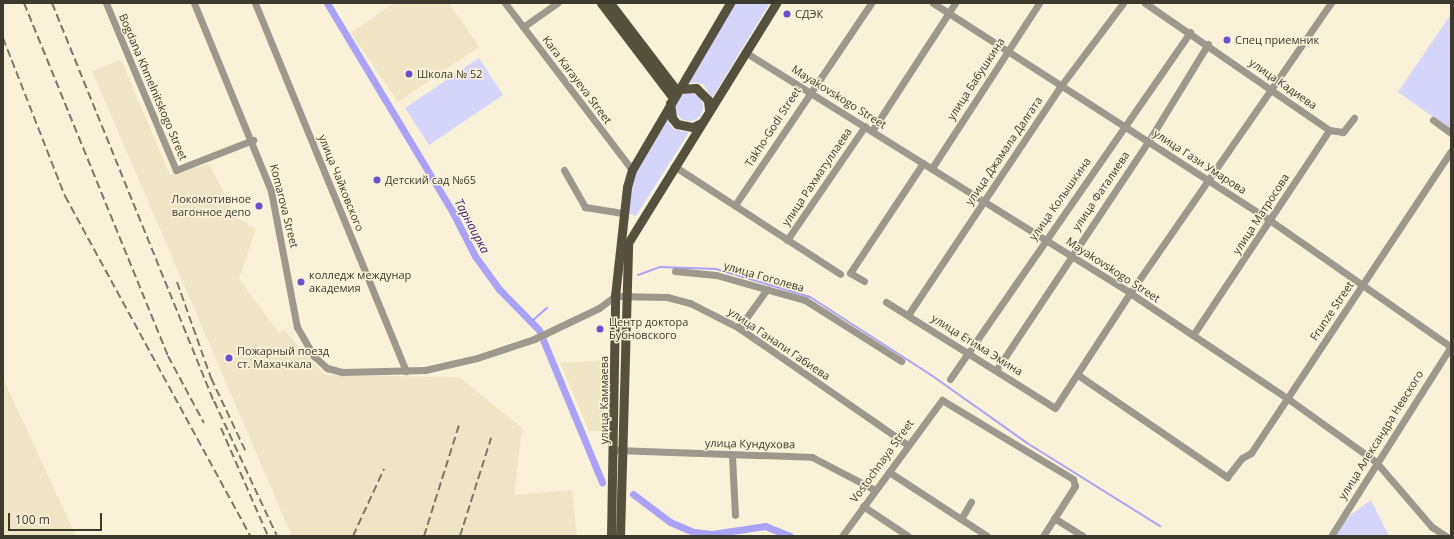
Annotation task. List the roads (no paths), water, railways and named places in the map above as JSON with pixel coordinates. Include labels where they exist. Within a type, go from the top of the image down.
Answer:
[{"type":"main road","points":[[600,3],[675,95]]},
{"type":"main road","points":[[610,3],[675,95]]},
{"type":"main road","name":"улица Каммаева","points":[[620,536],[620,296],[624,242],[623,212],[632,170],[730,3]]},
{"type":"main road","points":[[624,242],[674,166],[776,3]]},
{"type":"main road","points":[[701,123],[693,127],[677,124],[669,110],[675,95],[692,87],[704,93],[709,109]]},
{"type":"main road","name":"улица Каммаева","points":[[611,536],[619,450]]},
{"type":"street","name":"Bogdana Khmelnitskogo Street","points":[[106,3],[176,170],[253,140]]},
{"type":"street","name":"Komarova Street","points":[[194,3],[253,140],[271,191],[283,240],[297,327],[314,356],[327,368],[342,372],[406,371]]},
{"type":"street","name":"улица Чайковского","points":[[255,3],[406,371]]},
{"type":"street","name":"Kara Karayeva Street","points":[[505,3],[632,170]]},
{"type":"street","points":[[523,27],[557,3]]},
{"type":"street","name":"Takho-Godi Street","points":[[735,205],[870,3]]},
{"type":"street","name":"улица Гази Умарова","points":[[933,3],[1060,87],[1125,126],[1271,221],[1451,346]]},
{"type":"street","points":[[872,131],[955,3]]},
{"type":"street","name":"улица Бабушкина","points":[[932,168],[1039,3]]},
{"type":"street","name":"улица Джамала Далгата","points":[[908,316],[1060,87],[1123,3]]},
{"type":"street","name":"улица Кадиева","points":[[1145,3],[1208,44],[1329,130]]},
{"type":"street","points":[[1078,375],[1130,293],[1210,181],[1270,88],[1331,3]]},
{"type":"street","name":"улица Колышкина","points":[[950,379],[1044,239],[1190,32]]},
{"type":"street","name":"улица Фаталиева","points":[[997,369],[1070,256],[1148,142],[1208,44]]},
{"type":"street","name":"Mayakovskogo Street","points":[[745,52],[810,91],[1130,293],[1287,398],[1376,462],[1432,527],[1446,536]]},
{"type":"street","points":[[1329,130],[1343,132],[1354,118]]},
{"type":"street","points":[[1433,120],[1451,133]]},
{"type":"street","name":"улица Рахматуллаева","points":[[787,240],[865,126]]},
{"type":"street","name":"улица Матросова","points":[[1193,335],[1271,221],[1329,130]]},
{"type":"street","name":"Frunze Street","points":[[1078,375],[1225,477],[1252,453],[1451,151]]},
{"type":"street","points":[[864,281],[850,272],[923,163]]},
{"type":"street","points":[[674,166],[840,274]]},
{"type":"street","points":[[564,170],[585,207],[623,212]]},
{"type":"street","name":"улица Гоголева","points":[[675,271],[716,275],[805,300],[901,361]]},
{"type":"street","points":[[739,328],[767,289]]},
{"type":"street","points":[[406,371],[477,358],[534,339],[599,308],[620,296]]},
{"type":"street","name":"улица Ганапи Габиева","points":[[620,296],[667,297],[690,303],[739,328],[908,445]]},
{"type":"street","name":"улица Етима Эмина","points":[[886,302],[997,369],[1055,408],[1078,375]]},
{"type":"street","name":"улица Александра Невского","points":[[1331,536],[1376,462],[1451,346]]},
{"type":"street","name":"Vostochnaya Street","points":[[842,536],[942,400],[1073,479],[1075,486],[1054,518]]},
{"type":"street","name":"улица Кундухова","points":[[619,450],[732,456],[812,457],[875,490]]},
{"type":"street","points":[[732,456],[735,515]]},
{"type":"street","points":[[889,472],[987,536]]},
{"type":"street","points":[[961,518],[971,502]]},
{"type":"street","points":[[863,506],[908,536]]},
{"type":"street","points":[[1042,536],[1054,518],[1083,536]]},
{"type":"waterway","name":"Тарнаирка","points":[[327,3],[453,213],[475,256],[499,289],[539,330],[602,482]]},
{"type":"waterway","points":[[638,275],[660,267],[716,269],[810,297],[931,375],[1027,443],[1160,526]]},
{"type":"waterway","points":[[532,321],[547,308]]},
{"type":"waterway","name":"Тарнаирка","points":[[633,494],[670,522],[694,532],[712,534],[765,526],[790,536]]},
{"type":"railway","points":[[24,3],[168,356],[204,423]]},
{"type":"railway","points":[[52,3],[214,401],[277,536]]},
{"type":"railway","points":[[3,38],[65,196],[250,536]]},
{"type":"railway","points":[[177,282],[211,378],[246,452]]},
{"type":"railway","points":[[424,536],[459,425]]},
{"type":"railway","points":[[221,428],[268,536]]},
{"type":"railway","points":[[460,536],[491,438]]},
{"type":"railway","points":[[353,536],[384,469]]},
{"type":"place","name":"СДЭК","points":[[787,14]]},
{"type":"place","name":"Спец приемник","points":[[1227,40]]},
{"type":"place","name":"Школа № 52","points":[[409,74]]},
{"type":"place","name":"Детский сад №65","points":[[377,180]]},
{"type":"place","name":"Локомотивное вагонное депо","points":[[259,206]]},
{"type":"place","name":"колледж междунар академия","points":[[301,282]]},
{"type":"place","name":"Центр доктора Бубновского","points":[[600,329]]},
{"type":"place","name":"Пожарный поезд ст. Махачкала","points":[[229,358]]}]
